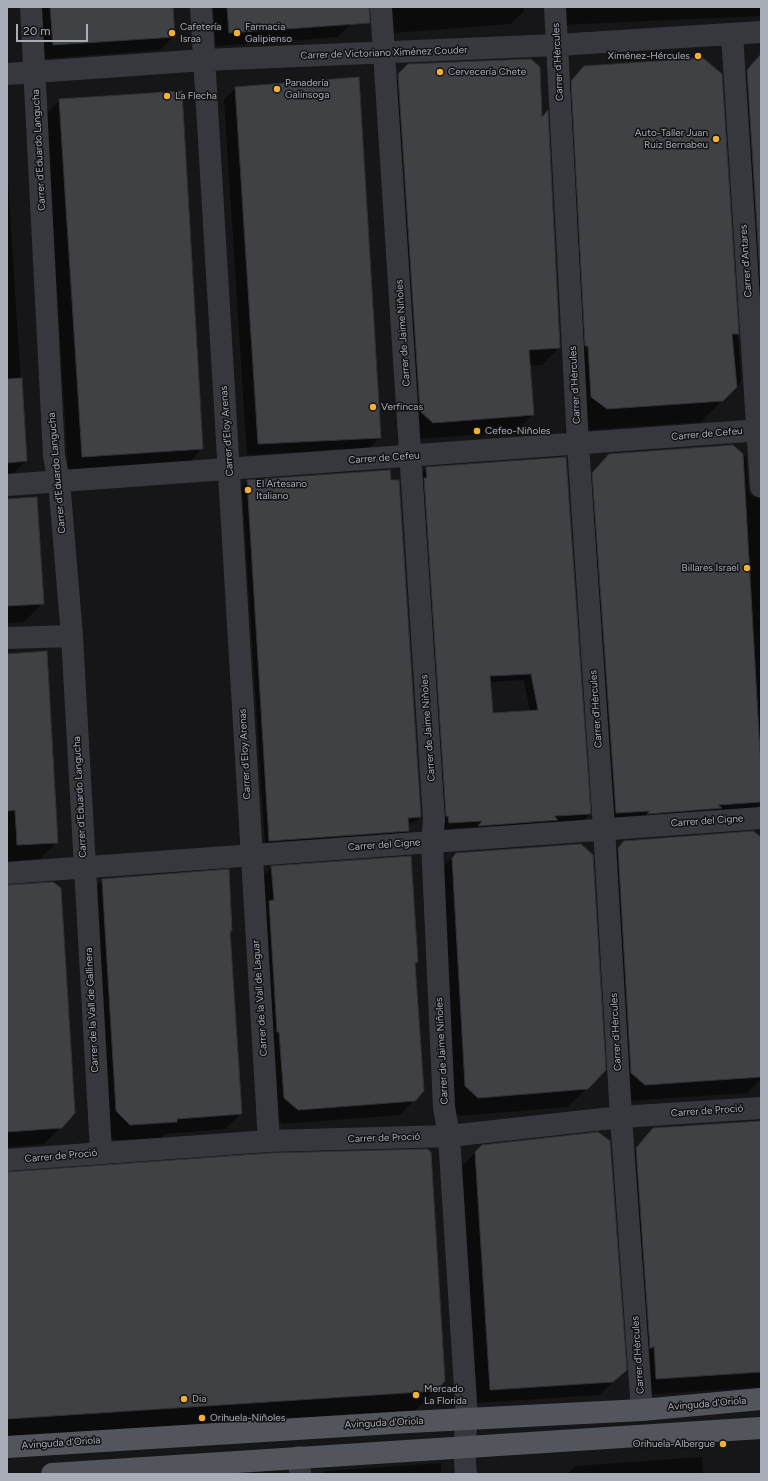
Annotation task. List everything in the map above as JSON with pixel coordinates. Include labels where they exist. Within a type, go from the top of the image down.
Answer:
[{"type":"main road","name":"Avinguda d'Oriola","points":[[7,1447],[642,1410],[761,1399]]},
{"type":"main road","points":[[52,1474],[300,1465],[409,1450],[464,1448],[761,1428]]},
{"type":"street","name":"Carrer d'Eduardo Langucha","points":[[31,7],[36,71],[54,456],[59,481],[72,636],[84,868]]},
{"type":"street","name":"Carrer d'Eloy Arenas","points":[[201,7],[251,855]]},
{"type":"street","name":"Carrer de Jaime Niñoles","points":[[381,7],[386,52],[410,456],[434,820],[432,842],[444,1107],[449,1136],[467,1419],[464,1448],[466,1474]]},
{"type":"street","name":"Carrer d'Hèrcules","points":[[555,7],[578,444],[604,828],[621,1117],[642,1410]]},
{"type":"street","name":"Carrer de Victoriano Ximénez Couder","points":[[7,74],[204,60],[558,45],[761,32]]},
{"type":"street","name":"Carrer d'Antares","points":[[732,34],[759,430],[761,488]]},
{"type":"street","name":"Carrer de Cefeu","points":[[7,485],[759,430]]},
{"type":"street","points":[[7,638],[72,636]]},
{"type":"street","name":"Carrer del Cigne","points":[[7,873],[604,828],[761,818]]},
{"type":"street","name":"Carrer de la Vall de Laguar","points":[[251,855],[269,1141]]},
{"type":"street","name":"Carrer de la Vall de Gallinera","points":[[84,868],[101,1152]]},
{"type":"street","name":"Carrer de Proció","points":[[7,1160],[269,1141],[449,1136],[621,1117],[761,1108]]},
{"type":"building","points":[[50,7],[173,7],[175,37],[53,45]]},
{"type":"building","points":[[227,7],[369,7],[370,23],[229,33]]},
{"type":"building","points":[[761,54],[761,291],[747,70]]},
{"type":"building","points":[[703,58],[722,74],[739,334],[732,334],[737,387],[723,401],[607,409],[591,397],[588,346],[585,346],[571,81],[584,66]]},
{"type":"building","points":[[531,59],[540,67],[542,117],[548,110],[560,348],[529,350],[534,415],[433,423],[420,411],[398,74],[408,64]]},
{"type":"building","points":[[359,77],[381,438],[258,444],[235,87]]},
{"type":"building","points":[[182,91],[203,449],[82,457],[59,99]]},
{"type":"building","points":[[22,378],[27,461],[7,463],[7,379]]},
{"type":"building","points":[[733,445],[743,454],[761,769],[761,802],[718,805],[722,808],[647,814],[650,811],[616,813],[592,473],[609,454]]},
{"type":"building","points":[[566,457],[591,814],[554,816],[558,820],[478,826],[482,821],[449,823],[448,816],[446,816],[424,478],[427,478],[426,467]],"holes":[[[531,674],[538,710],[493,713],[490,676]]]},
{"type":"building","points":[[390,470],[391,480],[399,480],[421,817],[408,818],[409,831],[269,841],[247,480]]},
{"type":"building","points":[[37,497],[44,604],[7,606],[7,499]]},
{"type":"building","points":[[47,651],[58,843],[17,845],[15,810],[7,811],[7,654]]},
{"type":"building","points":[[753,831],[761,837],[761,1077],[645,1085],[631,1073],[618,848],[624,841]]},
{"type":"building","points":[[581,844],[593,855],[606,1070],[588,1089],[478,1098],[465,1086],[452,858],[456,853]]},
{"type":"building","points":[[411,856],[418,962],[415,963],[424,1091],[415,1101],[298,1110],[284,1098],[279,1032],[277,1032],[269,901],[274,900],[271,866]]},
{"type":"building","points":[[229,869],[232,931],[230,931],[242,1114],[177,1119],[177,1122],[130,1125],[116,1111],[102,879]]},
{"type":"building","points":[[53,882],[61,888],[75,1113],[62,1128],[7,1132],[7,885]]},
{"type":"building","points":[[761,1121],[761,1372],[656,1379],[654,1346],[650,1349],[636,1148],[653,1128]]},
{"type":"building","points":[[598,1132],[610,1141],[627,1370],[613,1382],[490,1390],[475,1152],[482,1145]]},
{"type":"building","points":[[427,1149],[431,1152],[445,1381],[436,1391],[7,1419],[7,1172],[270,1153]]},
{"type":"place","name":"Cafetería Israa","points":[[172,33]]},
{"type":"place","name":"Farmacia Galipienso","points":[[237,33]]},
{"type":"place","name":"Ximénez-Hércules","points":[[698,56]]},
{"type":"place","name":"Cervecería Chete","points":[[440,72]]},
{"type":"place","name":"Panadería Galinsoga","points":[[277,89]]},
{"type":"place","name":"La Flecha","points":[[167,96]]},
{"type":"place","name":"Auto-Taller Juan Ruiz Bernabeu","points":[[716,139]]},
{"type":"place","name":"Verfincas","points":[[373,407]]},
{"type":"place","name":"Cefeo-Niñoles","points":[[477,431]]},
{"type":"place","name":"El Artesano Italiano","points":[[248,490]]},
{"type":"place","name":"Billares Israel","points":[[747,568]]},
{"type":"place","name":"Mercado La Florida","points":[[416,1395]]},
{"type":"place","name":"Dia","points":[[184,1399]]},
{"type":"place","name":"Orihuela-Niñoles","points":[[202,1418]]},
{"type":"place","name":"Orihuela-Albergue","points":[[723,1444]]}]
